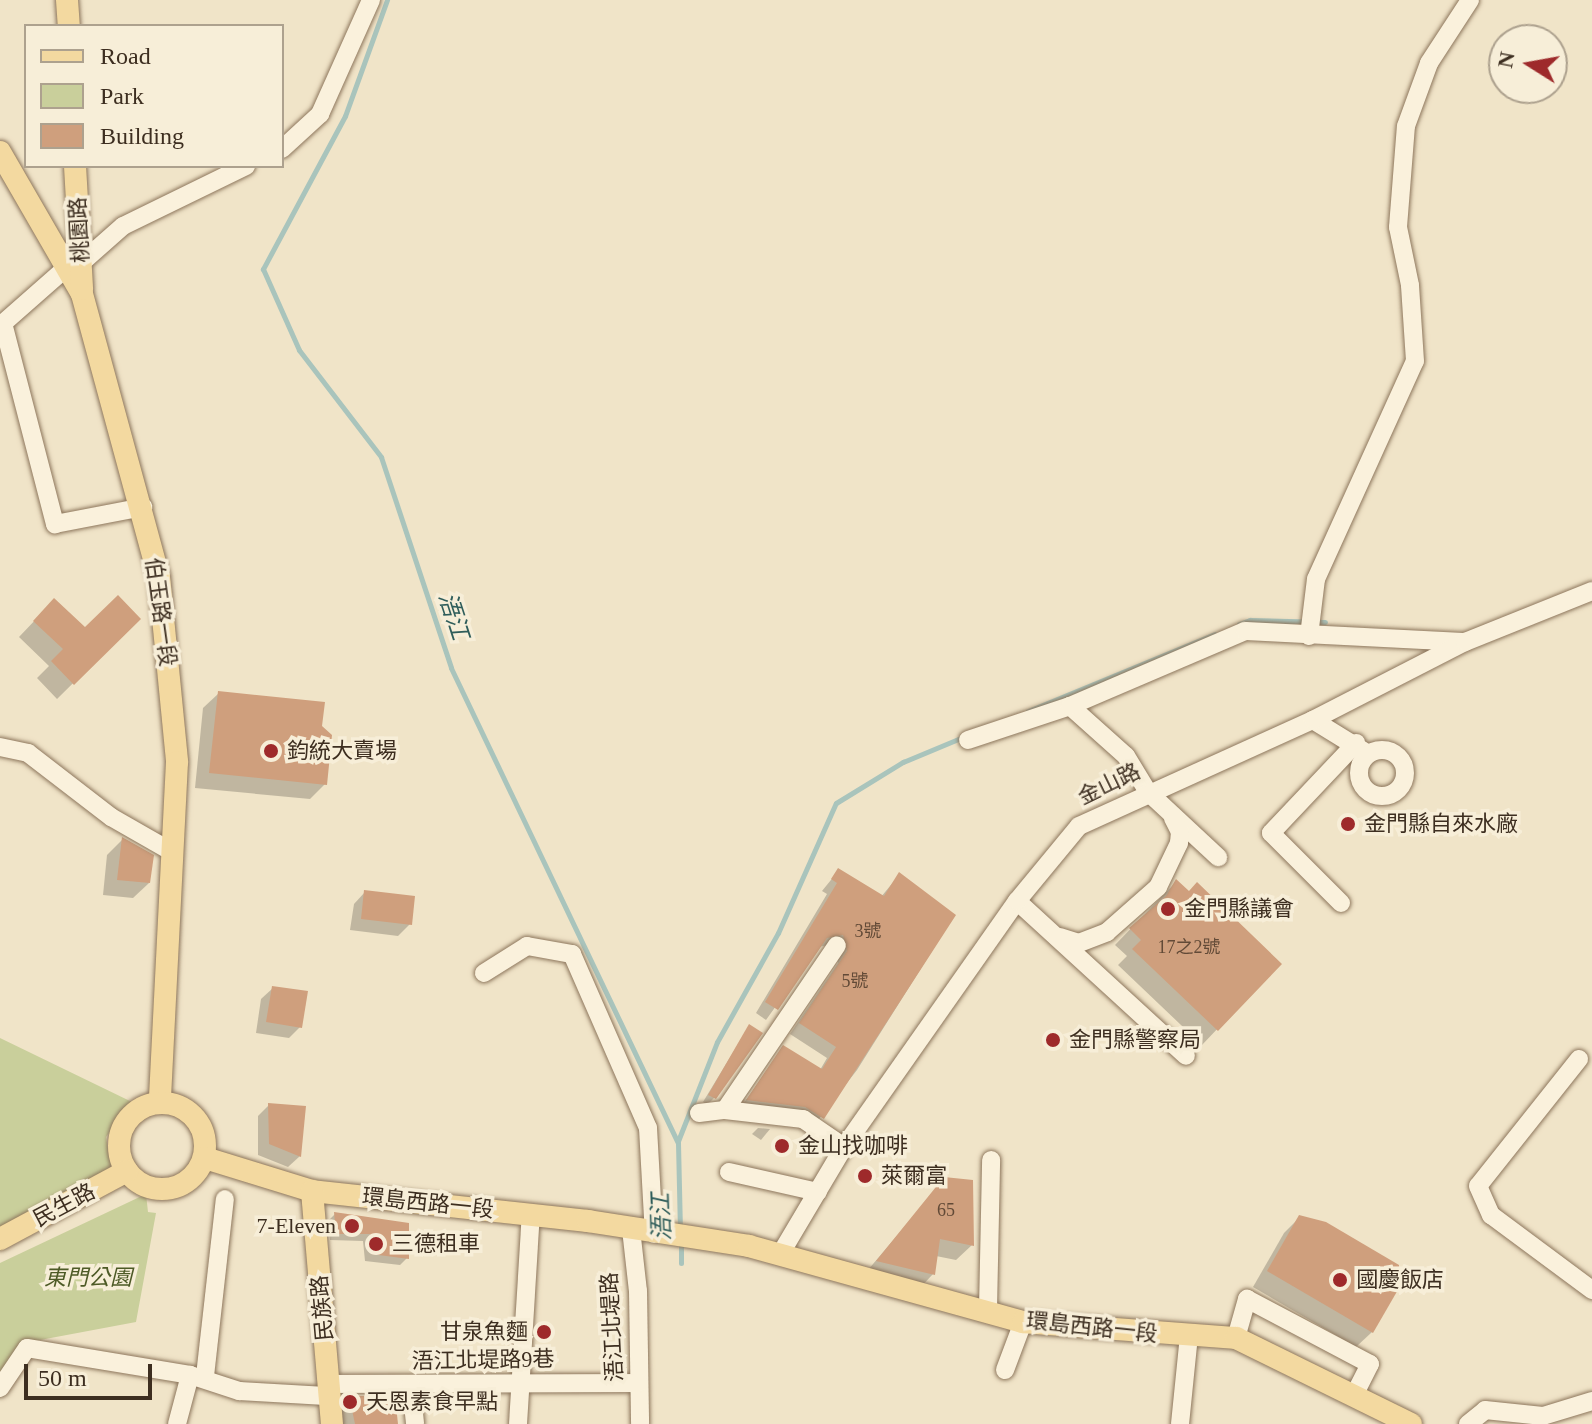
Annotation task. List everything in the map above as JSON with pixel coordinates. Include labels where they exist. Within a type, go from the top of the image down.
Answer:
[{"type":"main road","points":[[67,0],[69,24]]},
{"type":"main road","points":[[0,152],[74,266]]},
{"type":"main road","name":"桃園路","points":[[75,168],[74,266],[82,294]]},
{"type":"main road","name":"伯玉路一段","points":[[82,294],[143,507],[166,622],[177,762],[160,1103]]},
{"type":"main road","points":[[160,1103],[195,1118],[205,1158],[190,1178],[164,1189],[137,1181],[127,1171],[119,1146],[127,1121],[136,1111],[160,1103]]},
{"type":"main road","name":"環島西路一段","points":[[205,1158],[312,1191],[531,1214],[781,1253],[988,1309],[1023,1322],[1236,1338],[1411,1424]]},
{"type":"main road","name":"民生路","points":[[0,1239],[127,1171]]},
{"type":"main road","name":"民族路","points":[[312,1191],[332,1424]]},
{"type":"street","points":[[284,147],[320,114],[371,0]]},
{"type":"street","points":[[1309,636],[1316,579],[1415,361],[1410,285],[1398,227],[1406,126],[1429,63],[1470,0]]},
{"type":"street","points":[[143,507],[55,524],[1,324],[123,226],[242,168]]},
{"type":"street","name":"金山路","points":[[781,1253],[844,1147],[1017,901],[1079,826],[1148,792],[1313,720],[1465,642],[1592,591]]},
{"type":"street","points":[[968,740],[1070,706],[1245,631],[1465,642]]},
{"type":"street","points":[[1070,706],[1126,756],[1148,792],[1218,857]]},
{"type":"street","points":[[1313,720],[1362,749],[1271,833],[1341,903]]},
{"type":"street","points":[[0,747],[28,753],[111,817],[172,852]]},
{"type":"street","points":[[1053,935],[1079,943],[1107,932],[1149,897],[1171,867],[1179,843],[1180,832],[1172,815]]},
{"type":"street","points":[[1017,901],[1186,1056]]},
{"type":"street","points":[[725,1110],[837,945]]},
{"type":"street","points":[[484,973],[527,946],[572,954],[648,1128],[654,1234]]},
{"type":"street","points":[[1579,1059],[1478,1186],[1491,1215],[1592,1290]]},
{"type":"street","points":[[699,1113],[725,1110],[803,1119],[844,1147]]},
{"type":"street","points":[[988,1309],[991,1160]]},
{"type":"street","points":[[729,1172],[818,1192]]},
{"type":"street","points":[[177,1424],[197,1376],[225,1199]]},
{"type":"street","points":[[518,1424],[531,1214]]},
{"type":"street","name":"浯江北堤路","points":[[631,1229],[638,1291],[640,1424]]},
{"type":"street","points":[[1236,1338],[1247,1299],[1370,1364],[1355,1394]]},
{"type":"street","points":[[1005,1370],[1023,1322]]},
{"type":"street","points":[[1180,1424],[1189,1336]]},
{"type":"street","name":"浯江北堤路9巷","points":[[0,1388],[27,1348],[197,1376],[239,1391],[411,1385],[639,1383]]},
{"type":"street","points":[[411,1385],[415,1424]]},
{"type":"street","points":[[1468,1424],[1485,1410],[1543,1416],[1592,1401]]},
{"type":"green space","name":"東門公園","points":[[0,1038],[132,1102],[106,1137],[111,1166],[103,1177],[0,1231]]},
{"type":"green space","name":"東門公園","points":[[146,1194],[148,1212],[156,1213],[136,1322],[24,1343],[0,1383],[0,1263]]},
{"type":"building","points":[[118,595],[141,619],[74,685],[51,661],[63,649],[33,621],[54,598],[85,627]]},
{"type":"building","name":"鈞統大賣場","points":[[218,691],[325,702],[322,726],[332,735],[327,785],[209,773]]},
{"type":"building","points":[[122,837],[154,855],[150,883],[117,880]]},
{"type":"building","points":[[838,868],[884,896],[899,872],[956,915],[824,1119],[805,1107],[746,1100],[783,1045],[822,1069],[836,1047],[799,1023],[847,951],[843,935],[827,938],[778,1010],[765,1002],[837,883],[831,879]]},
{"type":"building","name":"金門縣議會","points":[[1176,879],[1189,891],[1197,882],[1282,964],[1218,1031],[1132,949],[1141,940],[1129,928],[1166,896]]},
{"type":"building","points":[[364,890],[415,896],[412,925],[361,919]]},
{"type":"building","points":[[272,986],[308,991],[302,1028],[266,1022]]},
{"type":"building","points":[[749,1024],[763,1033],[716,1099],[708,1095]]},
{"type":"building","points":[[268,1103],[306,1106],[301,1157],[269,1144]]},
{"type":"building","points":[[944,1177],[973,1180],[974,1246],[940,1239],[935,1275],[876,1261]]},
{"type":"building","points":[[334,1212],[409,1223],[409,1259],[371,1254],[370,1234],[336,1234]]},
{"type":"building","name":"國慶飯店","points":[[1299,1215],[1326,1222],[1399,1265],[1399,1288],[1373,1333],[1267,1271]]},
{"type":"building","points":[[349,1396],[395,1396],[398,1424],[355,1424]]},
{"type":"waterway","name":"浯江","points":[[387,0],[345,116],[263,269],[299,350],[381,457],[451,668],[678,1143],[680,1230]]},
{"type":"waterway","points":[[1239,624],[1250,620],[1325,622]]},
{"type":"waterway","points":[[1028,711],[1215,634]]},
{"type":"waterway","points":[[678,1141],[717,1042],[778,933],[836,803],[903,762],[963,737]]},
{"type":"waterway","name":"浯江","points":[[681,1240],[681,1263]]},
{"type":"place","name":"鈞統大賣場","points":[[271,751]]},
{"type":"place","name":"金門縣自來水廠","points":[[1348,824]]},
{"type":"place","name":"金門縣議會","points":[[1168,909]]},
{"type":"place","name":"金門縣警察局","points":[[1053,1040]]},
{"type":"place","name":"金山找咖啡","points":[[782,1146]]},
{"type":"place","name":"萊爾富","points":[[865,1176]]},
{"type":"place","name":"7-Eleven","points":[[352,1226]]},
{"type":"place","name":"三德租車","points":[[376,1244]]},
{"type":"place","name":"國慶飯店","points":[[1340,1280]]},
{"type":"place","name":"甘泉魚麵","points":[[544,1332]]},
{"type":"place","name":"天恩素食早點","points":[[350,1402]]}]
